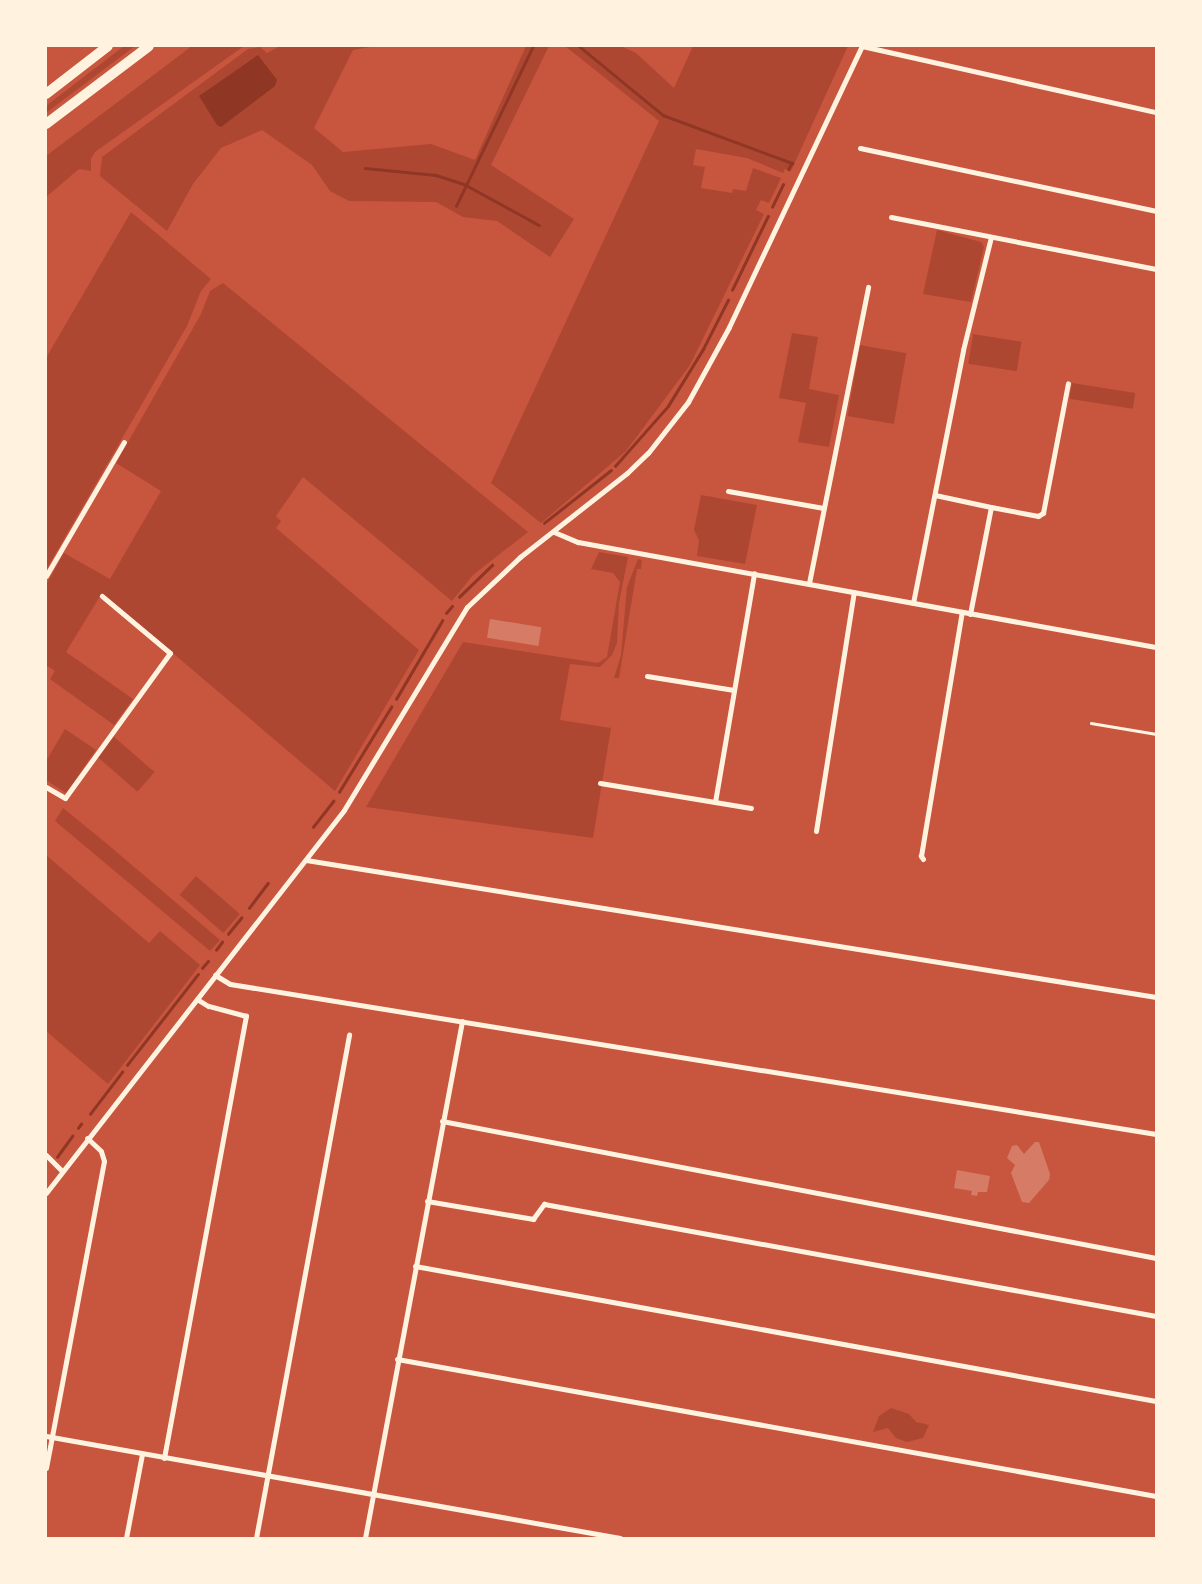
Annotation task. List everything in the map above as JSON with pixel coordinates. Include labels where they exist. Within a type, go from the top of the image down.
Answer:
[{"type":"highway","points":[[46,94],[108,46]]},
{"type":"highway","points":[[46,124],[149,46]]},
{"type":"street","points":[[46,1193],[306,860],[366,776],[454,625],[487,586],[648,453],[695,390],[729,327],[862,46],[1157,112]]},
{"type":"street","points":[[860,148],[1157,211]]},
{"type":"street","points":[[891,217],[1157,269]]},
{"type":"street","points":[[913,603],[964,349],[991,237]]},
{"type":"street","points":[[809,583],[868,287]]},
{"type":"street","points":[[935,495],[1038,516],[1043,513],[1068,383]]},
{"type":"street","points":[[46,576],[124,442]]},
{"type":"street","points":[[728,491],[823,508]]},
{"type":"street","points":[[970,614],[991,507]]},
{"type":"street","points":[[554,532],[579,542],[1157,647]]},
{"type":"street","points":[[715,802],[754,573]]},
{"type":"street","points":[[816,831],[854,592]]},
{"type":"street","points":[[46,787],[65,799],[170,653],[102,596]]},
{"type":"street","points":[[923,859],[921,856],[962,612]]},
{"type":"street","points":[[647,676],[734,690]]},
{"type":"street","points":[[600,783],[751,808]]},
{"type":"street","points":[[306,860],[1157,997]]},
{"type":"street","points":[[215,975],[230,984],[1157,1134]]},
{"type":"street","points":[[164,1458],[246,1016],[208,1006],[197,999]]},
{"type":"street","points":[[365,1538],[461,1021]]},
{"type":"street","points":[[256,1538],[349,1035]]},
{"type":"street","points":[[442,1121],[1157,1258]]},
{"type":"street","points":[[46,1468],[48,1437],[104,1161],[102,1151],[87,1138]]},
{"type":"street","points":[[46,1156],[62,1171]]},
{"type":"street","points":[[427,1201],[533,1219],[544,1204],[1157,1316]]},
{"type":"street","points":[[415,1266],[1157,1401]]},
{"type":"street","points":[[397,1359],[1157,1496]]},
{"type":"street","points":[[48,1437],[620,1538]]},
{"type":"street","points":[[127,1538],[142,1454]]},
{"type":"lane","points":[[1091,723],[1157,734]]},
{"type":"shaded area","points":[[124,46],[135,46],[46,113],[46,106]]},
{"type":"shaded area","points":[[192,46],[244,46],[95,152],[91,159],[91,171],[79,169],[46,197],[46,156]]},
{"type":"shaded area","points":[[280,46],[376,46],[353,50],[314,128],[343,152],[431,144],[475,160],[526,46],[549,46],[491,165],[574,219],[550,257],[497,221],[463,217],[436,202],[349,201],[330,191],[312,165],[262,130],[221,148],[193,184],[167,231],[100,176],[102,157],[248,49],[260,47],[267,53]]},
{"type":"shaded area","points":[[565,46],[621,46],[636,53],[674,88],[693,46],[848,46],[791,171],[785,169],[783,173],[747,158],[696,149],[693,165],[705,167],[701,188],[732,193],[733,189],[746,191],[753,168],[781,178],[769,203],[761,200],[756,210],[764,214],[690,365],[626,451],[541,523],[491,483],[659,121]]},
{"type":"shaded area","points":[[258,55],[277,80],[275,86],[221,127],[217,125],[199,96]]},
{"type":"shaded area","points":[[131,212],[211,279],[201,291],[187,326],[46,570],[46,358]]},
{"type":"shaded area","points":[[937,230],[981,242],[984,247],[971,302],[923,294]]},
{"type":"shaded area","points":[[223,283],[528,532],[473,575],[452,601],[303,477],[276,516],[281,521],[276,528],[419,650],[335,791],[102,593],[66,652],[133,699],[114,725],[50,679],[55,671],[46,665],[46,585],[64,553],[110,579],[161,491],[116,463],[201,314],[210,291]]},
{"type":"shaded area","points":[[792,333],[818,337],[809,389],[839,395],[829,447],[798,442],[806,403],[779,398]]},
{"type":"shaded area","points":[[973,334],[1021,342],[1017,371],[968,364]]},
{"type":"shaded area","points":[[860,345],[906,353],[894,424],[847,416]]},
{"type":"shaded area","points":[[1072,383],[1135,393],[1133,409],[1069,399]]},
{"type":"shaded area","points":[[701,495],[757,505],[745,564],[697,556],[699,540],[694,530]]},
{"type":"shaded area","points":[[599,552],[628,557],[619,603],[617,643],[612,655],[600,667],[570,664],[560,720],[611,728],[593,838],[366,807],[463,642],[598,663],[607,657],[620,582],[613,573],[591,569]]},
{"type":"shaded area","points":[[638,559],[642,560],[641,569],[637,569],[619,678],[614,678],[621,655],[627,587]]},
{"type":"shaded area","points":[[65,729],[96,750],[66,793],[46,780],[46,761]]},
{"type":"shaded area","points":[[113,736],[155,772],[137,792],[96,756]]},
{"type":"shaded area","points":[[63,808],[220,940],[210,951],[55,821]]},
{"type":"shaded area","points":[[46,855],[149,943],[160,931],[200,965],[108,1084],[46,1031]]},
{"type":"shaded area","points":[[196,876],[240,914],[223,933],[180,895]]},
{"type":"shaded area","points":[[891,1408],[909,1414],[916,1422],[929,1425],[923,1438],[907,1442],[896,1438],[888,1428],[873,1432],[879,1416]]},
{"type":"building","points":[[490,619],[541,627],[538,646],[487,638]]},
{"type":"building","points":[[1035,1142],[1039,1142],[1050,1174],[1049,1180],[1029,1203],[1022,1202],[1011,1173],[1015,1165],[1007,1158],[1012,1146],[1017,1145],[1024,1154]]},
{"type":"building","points":[[957,1170],[990,1176],[987,1192],[978,1192],[977,1196],[971,1195],[972,1191],[954,1188]]},
{"type":"waterway","points":[[456,206],[533,46]]},
{"type":"waterway","points":[[579,46],[663,115],[792,163],[789,169]]},
{"type":"waterway","points":[[365,168],[436,175],[466,185],[539,225]]},
{"type":"waterway","points":[[772,207],[783,184]]},
{"type":"waterway","points":[[732,290],[768,216]]},
{"type":"waterway","points":[[615,466],[668,406],[703,349],[728,300]]},
{"type":"waterway","points":[[544,523],[611,470]]},
{"type":"waterway","points":[[459,597],[492,565]]},
{"type":"waterway","points":[[446,613],[452,606]]},
{"type":"waterway","points":[[396,699],[442,621]]},
{"type":"waterway","points":[[339,792],[391,707]]},
{"type":"waterway","points":[[313,827],[333,801]]},
{"type":"waterway","points":[[249,908],[268,883]]},
{"type":"waterway","points":[[228,934],[241,918]]},
{"type":"waterway","points":[[216,950],[222,942]]},
{"type":"waterway","points":[[202,968],[208,961]]},
{"type":"waterway","points":[[127,1065],[198,974]]},
{"type":"waterway","points":[[90,1114],[122,1072]]},
{"type":"waterway","points":[[78,1128],[81,1124]]},
{"type":"waterway","points":[[57,1157],[72,1136]]}]
